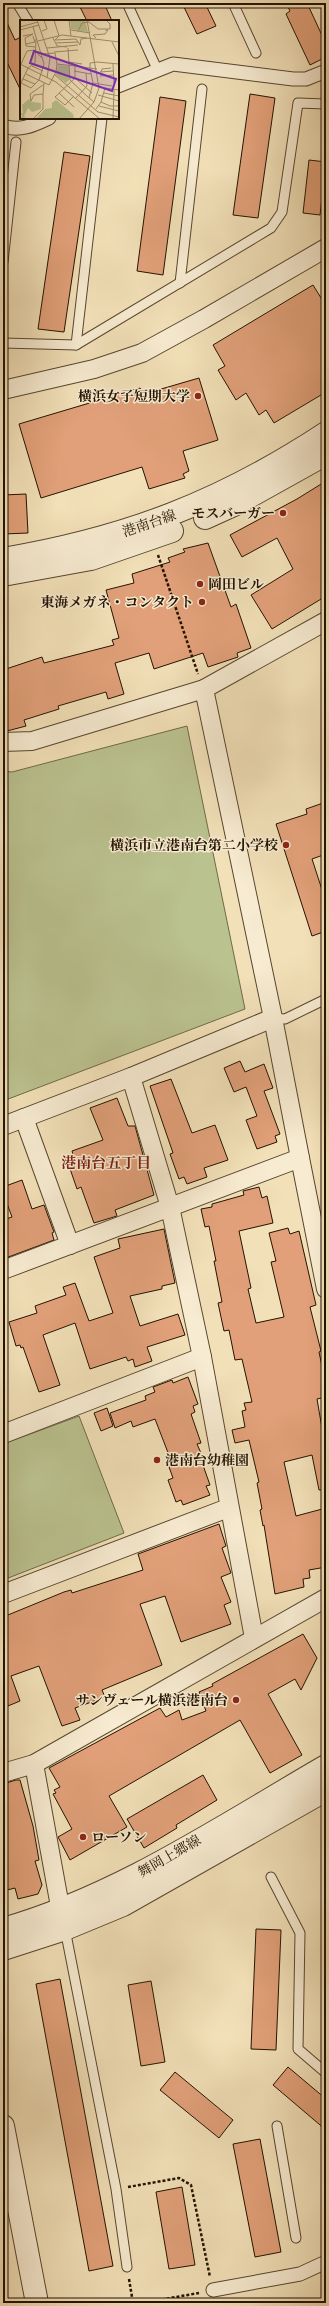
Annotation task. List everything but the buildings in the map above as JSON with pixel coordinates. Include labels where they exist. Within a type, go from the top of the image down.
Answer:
[{"type":"street","points":[[119,86],[157,69],[173,64],[191,65],[293,79],[306,79],[326,71]]},
{"type":"street","points":[[3,126],[9,128],[28,127],[47,119]]},
{"type":"street","points":[[3,390],[94,368],[142,353],[326,248]]},
{"type":"street","name":"港南台線","points":[[3,559],[46,552],[96,540],[157,521],[238,486],[326,433]]},
{"type":"street","name":"港南台線","points":[[3,575],[91,559],[154,538],[238,503],[326,454]]},
{"type":"street","points":[[3,742],[32,741],[204,689],[326,621]]},
{"type":"street","points":[[204,689],[273,1018],[326,1289]]},
{"type":"street","points":[[3,1126],[131,1077],[273,1018]]},
{"type":"street","points":[[131,1077],[170,1207],[202,1357],[228,1508],[254,1638]]},
{"type":"street","points":[[24,1118],[70,1245]]},
{"type":"street","points":[[3,1272],[300,1158]]},
{"type":"street","points":[[3,1434],[202,1357]]},
{"type":"street","points":[[3,1594],[228,1508]]},
{"type":"street","points":[[3,1773],[34,1764],[326,1598]]},
{"type":"street","points":[[34,1764],[62,1919]]},
{"type":"street","name":"舞岡上郷線","points":[[3,1949],[62,1919],[326,1766]]},
{"type":"street","name":"舞岡上郷線","points":[[3,1929],[62,1919],[123,1905],[326,1790]]},
{"type":"street","points":[[3,2126],[37,2303]]},
{"type":"street","points":[[213,2290],[300,2274],[326,2262]]},
{"type":"lane","points":[[17,3],[27,20]]},
{"type":"lane","points":[[128,3],[157,69]]},
{"type":"lane","points":[[233,3],[256,53]]},
{"type":"lane","points":[[180,283],[202,89]]},
{"type":"lane","points":[[3,343],[76,345],[271,228],[282,212],[298,103],[326,104]]},
{"type":"lane","points":[[76,345],[102,119]]},
{"type":"lane","points":[[3,262],[16,142]]},
{"type":"lane","points":[[273,1018],[285,1019],[326,999]]},
{"type":"lane","points":[[271,1877],[300,1933],[298,2049],[326,2073]]},
{"type":"lane","points":[[62,1919],[116,2189],[127,2267]]},
{"type":"lane","points":[[277,2126],[296,2238]]},
{"type":"path","points":[[157,553],[204,689]]},
{"type":"path","points":[[116,2189],[179,2178],[191,2186],[213,2290],[142,2303]]},
{"type":"path","points":[[127,2267],[132,2303]]},
{"type":"green space","points":[[187,726],[245,1009],[3,1101],[3,771],[12,772]]},
{"type":"green space","points":[[79,1416],[124,1533],[3,1580],[3,1444]]},
{"type":"place","name":"横浜女子短期大学","points":[[198,396]]},
{"type":"place","name":"モスバーガー","points":[[283,513]]},
{"type":"place","name":"岡田ビル","points":[[200,584]]},
{"type":"place","name":"東海メガネ・コンタクト","points":[[202,602]]},
{"type":"place","name":"横浜市立港南台第二小学校","points":[[286,845]]},
{"type":"place","name":"港南台幼稚園","points":[[157,1460]]},
{"type":"place","name":"サンヴェール横浜港南台","points":[[236,1700]]},
{"type":"place","name":"ローソン","points":[[83,1837]]},
{"type":"district","name":"港南台五丁目","points":[[106,1163]]}]
